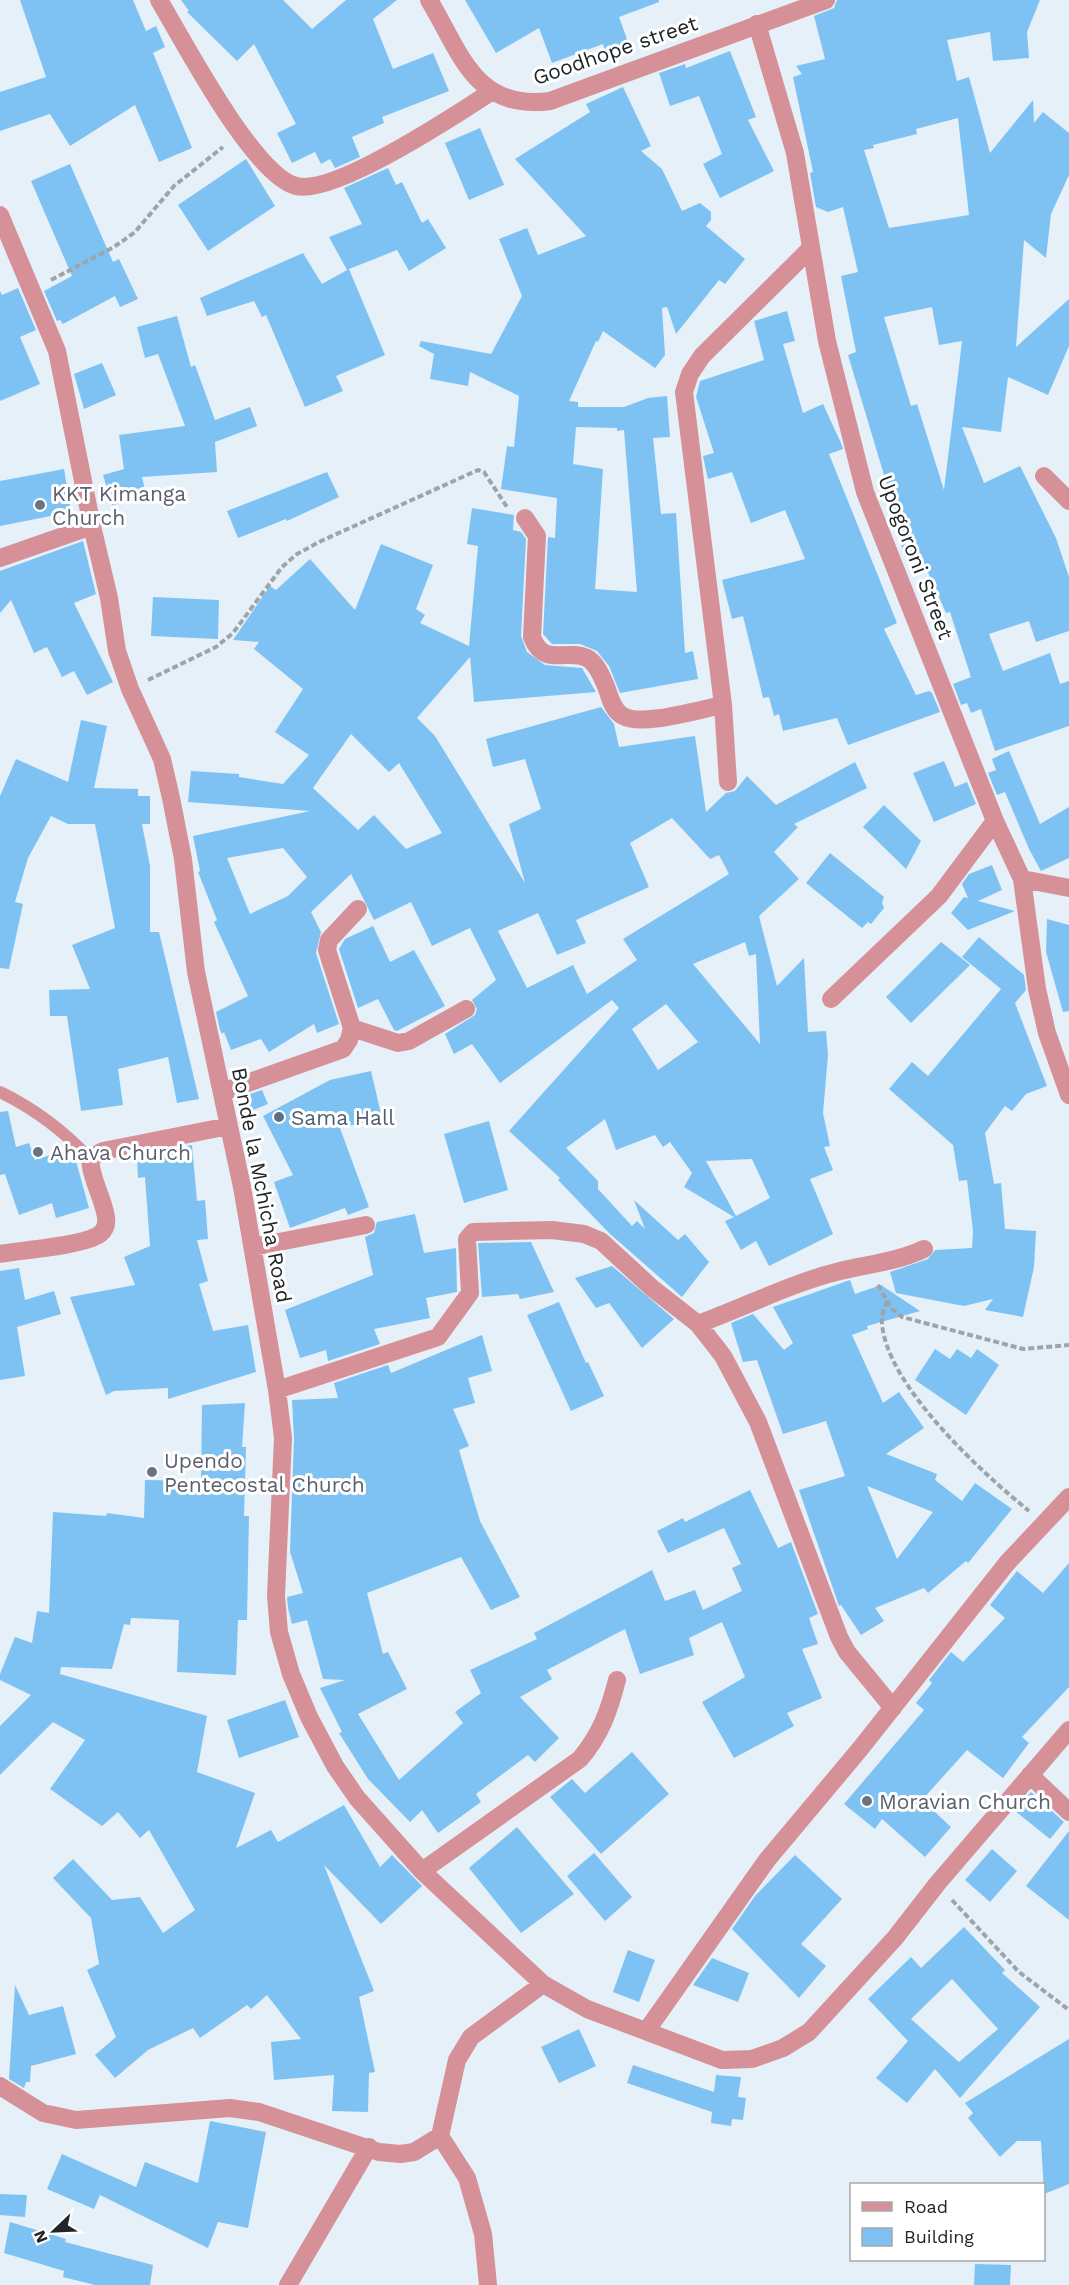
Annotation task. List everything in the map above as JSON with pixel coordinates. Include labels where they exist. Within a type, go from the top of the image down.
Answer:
[{"type":"street","points":[[159,0],[226,112],[274,172],[294,186],[311,188],[333,181],[405,145],[491,92],[476,78],[429,0]]},
{"type":"street","name":"Goodhope street","points":[[491,92],[530,104],[550,101],[826,0]]},
{"type":"street","name":"Upogoroni Street","points":[[757,24],[795,153],[827,341],[865,492],[995,821],[1022,879],[1037,989],[1047,1033],[1069,1095]]},
{"type":"street","name":"Bonde la Mchicha Road","points":[[0,215],[57,351],[92,526],[110,598],[117,651],[130,689],[162,759],[183,859],[196,972],[253,1247],[283,1438],[276,1596],[279,1632],[291,1674],[309,1717],[335,1766],[357,1798],[422,1871],[543,1984],[587,2009],[722,2060],[752,2059],[783,2048],[809,2032],[895,1938],[937,1884],[1069,1730]]},
{"type":"street","points":[[728,782],[723,705],[684,392],[690,374],[702,356],[811,248]]},
{"type":"street","points":[[1044,476],[1069,501]]},
{"type":"street","points":[[525,518],[537,536],[532,637],[535,647],[542,653],[554,656],[585,657],[593,662],[614,707],[621,716],[636,721],[723,705]]},
{"type":"street","points":[[0,558],[92,526]]},
{"type":"street","points":[[831,999],[939,896],[995,821]]},
{"type":"street","points":[[1022,879],[1069,888]]},
{"type":"street","points":[[222,1092],[343,1049],[352,1028],[327,950],[329,940],[358,909]]},
{"type":"street","points":[[352,1028],[398,1043],[409,1041],[466,1009]]},
{"type":"street","points":[[0,1254],[83,1241],[100,1234],[105,1227],[106,1217],[91,1172],[90,1159],[102,1150],[229,1126]]},
{"type":"street","points":[[253,1247],[366,1225]]},
{"type":"street","points":[[277,1390],[438,1337],[470,1293],[467,1239],[473,1232],[552,1230],[584,1234],[601,1241],[652,1288],[698,1324],[723,1356],[758,1422],[843,1645],[893,1708]]},
{"type":"street","points":[[698,1324],[801,1283],[901,1260],[924,1249]]},
{"type":"street","points":[[647,2030],[767,1860],[893,1708],[969,1610],[1043,1523],[1069,1497]]},
{"type":"street","points":[[422,1871],[580,1759],[596,1740],[607,1720],[617,1680]]},
{"type":"street","points":[[1030,1775],[1069,1812]]},
{"type":"street","points":[[0,2086],[43,2113],[76,2120],[230,2108],[259,2112],[379,2152],[400,2154],[429,2145],[440,2136],[457,2060],[471,2037],[543,1984]]},
{"type":"street","points":[[440,2136],[467,2178],[483,2234],[488,2285]]},
{"type":"street","points":[[288,2285],[369,2147]]},
{"type":"lane","points":[[0,1092],[22,1103],[65,1133],[90,1159]]},
{"type":"path","points":[[31,287],[87,262],[135,232],[174,186],[223,148],[230,127],[226,112]]},
{"type":"path","points":[[130,689],[216,647],[233,633],[262,592],[297,554],[467,473],[484,472],[502,502],[525,518]]},
{"type":"path","points":[[867,1266],[887,1301],[902,1317],[1023,1349],[1069,1345]]},
{"type":"path","points":[[887,1301],[882,1315],[885,1340],[907,1385],[927,1410],[985,1471],[1043,1523]]},
{"type":"path","points":[[937,1884],[1019,1972],[1069,2010]]},
{"type":"building","points":[[20,0],[133,0],[146,31],[156,26],[165,47],[153,53],[192,148],[159,162],[135,105],[70,146],[50,114],[0,131],[0,92],[46,77]]},
{"type":"building","points":[[181,0],[283,0],[312,29],[346,0],[397,0],[373,19],[393,69],[433,53],[449,91],[382,117],[384,123],[352,137],[360,157],[335,168],[330,159],[321,164],[315,152],[292,163],[277,133],[296,124],[254,44],[237,61],[187,12],[189,11]]},
{"type":"building","points":[[465,0],[659,0],[659,2],[619,17],[628,42],[605,51],[603,44],[552,63],[539,28],[496,53]]},
{"type":"building","points":[[837,0],[1040,0],[1027,32],[1029,58],[993,61],[990,32],[947,40],[957,81],[969,77],[990,153],[1033,100],[1034,123],[1043,112],[1069,133],[1069,175],[1051,214],[1046,258],[1024,240],[1016,347],[1069,299],[1069,346],[1048,395],[1008,377],[1001,432],[962,427],[984,483],[1020,466],[1056,538],[1069,577],[1069,631],[1036,642],[1029,621],[989,634],[1003,671],[1050,653],[1060,684],[1069,681],[1069,726],[995,751],[981,709],[971,713],[967,703],[961,705],[953,684],[971,677],[950,612],[946,613],[919,552],[905,557],[892,516],[896,515],[848,355],[856,352],[841,276],[858,272],[843,207],[828,212],[816,207],[810,173],[813,172],[793,77],[802,74],[796,66],[825,59],[814,16],[834,8]],"holes":[[[958,118],[969,215],[889,228],[864,150],[874,148],[873,145],[917,134],[916,129]],[[932,307],[939,345],[962,341],[944,490],[917,404],[911,406],[884,317]]]},
{"type":"building","points":[[730,51],[756,117],[748,120],[774,171],[720,198],[703,164],[722,154],[699,96],[670,106],[659,73],[685,64],[686,68]]},
{"type":"building","points":[[623,87],[651,146],[641,151],[662,169],[682,211],[700,203],[711,212],[711,220],[706,226],[745,259],[725,284],[719,280],[676,334],[667,307],[662,308],[665,355],[655,368],[603,331],[598,342],[596,341],[569,401],[578,402],[578,407],[624,407],[648,398],[667,396],[670,437],[653,438],[661,514],[676,513],[685,653],[693,651],[698,679],[620,693],[609,666],[597,651],[580,644],[552,644],[543,634],[548,537],[555,538],[557,498],[501,489],[507,446],[514,447],[519,396],[470,372],[468,386],[430,379],[434,354],[419,346],[421,341],[491,354],[522,296],[499,239],[527,228],[538,255],[586,236],[515,159],[590,112],[586,104]],"holes":[[[576,427],[617,428],[617,431],[624,430],[637,592],[595,589],[603,469],[573,464]]]},
{"type":"building","points":[[480,128],[504,185],[469,200],[445,143]]},
{"type":"building","points":[[246,159],[275,206],[208,251],[178,205]]},
{"type":"building","points":[[70,164],[113,262],[119,259],[138,299],[120,307],[115,296],[63,324],[60,320],[57,321],[44,291],[72,276],[31,181]]},
{"type":"building","points":[[388,168],[396,185],[402,182],[422,223],[428,219],[446,248],[409,271],[397,250],[349,269],[385,355],[336,376],[343,391],[305,407],[266,315],[262,317],[254,301],[207,316],[200,298],[303,253],[322,284],[347,270],[329,237],[362,224],[344,188]]},
{"type":"building","points":[[18,288],[36,330],[20,337],[40,384],[0,401],[0,291],[2,295]]},
{"type":"building","points":[[787,311],[795,341],[783,344],[803,413],[823,404],[841,443],[843,449],[829,454],[897,623],[884,629],[916,695],[929,691],[932,693],[940,712],[848,745],[837,718],[783,731],[779,714],[774,716],[769,697],[763,698],[743,616],[732,619],[722,580],[805,559],[785,510],[751,523],[732,472],[708,479],[703,456],[714,453],[696,397],[700,381],[764,360],[754,321]]},
{"type":"building","points":[[177,316],[191,367],[195,365],[215,420],[250,407],[257,426],[215,442],[217,472],[142,477],[147,498],[112,505],[103,475],[124,469],[119,435],[185,426],[158,354],[145,358],[137,327]]},
{"type":"building","points":[[102,363],[116,395],[84,409],[74,374]]},
{"type":"building","points":[[64,469],[71,512],[0,526],[0,481]]},
{"type":"building","points":[[327,472],[339,497],[287,521],[286,519],[238,538],[227,511]]},
{"type":"building","points":[[472,508],[514,515],[513,530],[521,532],[526,539],[521,636],[527,652],[545,665],[582,668],[596,692],[474,702],[470,657],[417,718],[435,736],[525,883],[509,824],[541,809],[525,759],[493,767],[486,739],[601,707],[614,724],[619,747],[695,736],[706,812],[726,793],[735,791],[747,776],[776,805],[855,762],[867,788],[794,824],[798,827],[774,852],[799,879],[759,916],[777,986],[804,958],[808,1032],[826,1031],[828,1055],[823,1113],[830,1146],[824,1147],[833,1170],[810,1179],[833,1234],[769,1266],[756,1241],[741,1250],[725,1221],[734,1217],[684,1187],[692,1173],[670,1142],[663,1147],[655,1135],[616,1150],[605,1119],[566,1148],[598,1181],[598,1189],[632,1226],[637,1221],[645,1229],[634,1200],[678,1240],[685,1234],[709,1262],[682,1297],[609,1233],[558,1180],[560,1178],[509,1131],[619,1008],[612,1000],[500,1083],[472,1044],[454,1054],[445,1034],[475,1015],[477,1009],[472,1000],[496,980],[470,928],[432,946],[411,902],[374,920],[351,874],[311,912],[321,932],[316,953],[339,1024],[317,1033],[314,1024],[269,1052],[261,1039],[231,1050],[224,1032],[222,1034],[220,1030],[216,1012],[248,996],[214,922],[217,920],[198,872],[200,871],[193,836],[310,811],[188,802],[191,771],[239,774],[239,777],[283,784],[309,755],[275,732],[303,689],[254,649],[259,642],[233,640],[270,586],[276,590],[310,559],[355,610],[381,544],[433,565],[416,609],[425,615],[420,623],[469,646],[478,546],[467,544]],"holes":[[[351,734],[389,772],[399,763],[442,833],[406,849],[374,815],[358,830],[313,788]],[[672,818],[710,859],[719,855],[729,874],[623,939],[637,960],[587,994],[573,965],[527,988],[498,931],[538,913],[557,955],[586,943],[576,920],[649,887],[630,843]],[[283,848],[307,877],[288,896],[250,914],[227,858]],[[745,942],[749,956],[756,954],[760,1044],[693,964]],[[666,1004],[698,1042],[658,1070],[632,1029]],[[752,1159],[770,1198],[736,1216],[706,1161]]]},
{"type":"building","points":[[83,541],[96,594],[74,603],[113,682],[87,695],[74,671],[62,677],[47,647],[34,653],[11,600],[0,613],[0,571]]},
{"type":"building","points":[[153,597],[219,600],[218,639],[151,636]]},
{"type":"building","points":[[81,720],[107,726],[94,788],[138,789],[138,796],[150,796],[150,824],[142,824],[150,866],[150,932],[159,932],[199,1099],[177,1103],[168,1057],[118,1069],[123,1105],[81,1111],[67,1016],[50,1016],[49,990],[90,989],[72,945],[115,928],[95,824],[68,824],[51,816],[28,858],[15,902],[23,904],[9,969],[0,968],[0,796],[16,759],[68,782]]},
{"type":"building","points":[[1009,751],[1040,824],[1069,807],[1069,858],[1041,871],[1005,792],[997,795],[988,773],[996,770],[992,759]]},
{"type":"building","points":[[944,761],[955,787],[967,782],[976,804],[934,822],[913,773]]},
{"type":"building","points":[[884,805],[921,841],[906,869],[863,827]]},
{"type":"building","points":[[830,853],[884,897],[882,903],[884,908],[871,924],[868,922],[862,928],[806,883]]},
{"type":"building","points":[[992,865],[1002,890],[978,901],[1015,911],[968,930],[951,913],[964,897],[968,898],[962,884],[969,874]]},
{"type":"building","points":[[1047,919],[1069,925],[1069,1011],[1063,1012],[1046,952]]},
{"type":"building","points":[[373,926],[390,962],[414,950],[445,1006],[397,1031],[394,1030],[378,999],[358,1008],[339,949],[345,939]]},
{"type":"building","points":[[979,937],[1024,975],[1026,990],[1015,1003],[1047,1086],[1026,1094],[1012,1111],[1005,1106],[985,1133],[994,1184],[1001,1183],[1005,1229],[1036,1231],[1034,1267],[1023,1317],[985,1310],[993,1299],[964,1306],[896,1293],[890,1272],[928,1259],[935,1250],[972,1248],[973,1231],[967,1180],[959,1181],[953,1145],[889,1089],[912,1062],[928,1076],[1001,989],[962,957]]},
{"type":"building","points":[[941,942],[970,965],[911,1023],[886,997]]},
{"type":"building","points":[[371,1071],[382,1118],[340,1128],[369,1207],[348,1215],[345,1208],[290,1228],[274,1182],[293,1175],[263,1116],[330,1080]]},
{"type":"building","points":[[262,1090],[268,1104],[241,1115],[235,1099]]},
{"type":"building","points":[[8,1111],[16,1147],[29,1143],[35,1160],[68,1149],[74,1154],[89,1208],[56,1218],[52,1203],[19,1215],[5,1174],[0,1175],[0,1112]]},
{"type":"building","points":[[489,1121],[508,1190],[464,1203],[444,1134]]},
{"type":"building","points":[[192,1145],[197,1201],[205,1200],[208,1239],[197,1240],[208,1281],[199,1284],[213,1331],[248,1325],[256,1372],[168,1399],[168,1388],[114,1391],[106,1395],[70,1297],[135,1285],[124,1257],[150,1246],[145,1177],[138,1178],[137,1156]]},
{"type":"building","points":[[415,1214],[424,1253],[456,1248],[457,1292],[426,1298],[430,1318],[374,1329],[380,1344],[328,1361],[326,1350],[300,1358],[285,1310],[373,1275],[365,1237],[374,1233],[377,1222]]},
{"type":"building","points":[[531,1242],[554,1292],[520,1299],[518,1294],[482,1297],[478,1243]]},
{"type":"building","points":[[612,1266],[674,1319],[642,1348],[609,1303],[596,1308],[575,1278]]},
{"type":"building","points":[[19,1268],[25,1300],[54,1291],[61,1314],[17,1327],[25,1376],[0,1380],[0,1271]]},
{"type":"building","points":[[850,1280],[855,1294],[881,1285],[920,1311],[867,1326],[868,1329],[852,1335],[883,1403],[899,1392],[924,1428],[886,1454],[937,1474],[935,1480],[962,1501],[975,1483],[1012,1509],[968,1563],[966,1561],[928,1593],[924,1588],[875,1608],[884,1621],[861,1635],[841,1605],[839,1606],[799,1490],[845,1476],[826,1421],[783,1434],[757,1360],[743,1362],[731,1323],[753,1314],[784,1350],[793,1343],[773,1307]],"holes":[[[867,1486],[933,1512],[897,1559]]]},
{"type":"building","points":[[559,1302],[586,1363],[588,1362],[604,1396],[571,1411],[527,1315]]},
{"type":"building","points":[[482,1335],[492,1371],[468,1378],[475,1403],[453,1409],[469,1446],[459,1450],[480,1521],[520,1597],[491,1610],[461,1557],[367,1593],[383,1654],[388,1652],[407,1689],[358,1714],[399,1780],[463,1723],[455,1712],[481,1693],[470,1670],[537,1639],[534,1633],[652,1570],[665,1601],[695,1590],[703,1610],[742,1591],[732,1568],[741,1564],[724,1528],[668,1553],[657,1531],[683,1518],[685,1522],[750,1490],[778,1548],[791,1542],[818,1614],[809,1618],[818,1644],[802,1649],[822,1698],[787,1713],[794,1726],[734,1758],[702,1702],[745,1677],[722,1622],[689,1638],[694,1655],[640,1674],[625,1629],[547,1670],[552,1679],[520,1697],[559,1738],[535,1762],[528,1755],[476,1794],[481,1802],[438,1833],[422,1810],[410,1822],[368,1779],[339,1733],[342,1732],[320,1688],[345,1680],[323,1679],[307,1620],[292,1624],[288,1608],[287,1597],[303,1593],[290,1552],[294,1438],[292,1400],[338,1398],[334,1383],[388,1365],[391,1373]]},
{"type":"building","points":[[935,1349],[950,1359],[957,1349],[971,1358],[977,1349],[999,1365],[966,1415],[915,1380]]},
{"type":"building","points":[[245,1403],[242,1447],[246,1447],[244,1516],[249,1516],[247,1620],[238,1620],[236,1675],[177,1672],[179,1620],[131,1618],[130,1625],[124,1624],[112,1669],[61,1667],[60,1674],[207,1716],[197,1772],[255,1793],[236,1848],[271,1830],[278,1842],[344,1805],[380,1867],[392,1855],[422,1886],[381,1924],[324,1865],[374,1991],[359,1997],[375,2072],[369,2073],[368,2112],[332,2111],[334,2075],[274,2080],[271,2042],[301,2039],[267,1995],[251,2009],[247,2005],[200,2038],[193,2028],[148,2050],[115,2078],[95,2055],[116,2037],[87,1970],[99,1964],[91,1918],[53,1878],[73,1859],[112,1900],[140,1897],[163,1933],[195,1910],[149,1830],[140,1838],[118,1812],[102,1826],[50,1789],[85,1740],[53,1722],[0,1775],[0,1726],[31,1695],[0,1680],[0,1674],[15,1637],[32,1643],[37,1611],[49,1613],[53,1512],[106,1516],[107,1513],[144,1518],[145,1480],[201,1481],[202,1405]]},
{"type":"building","points":[[1069,1563],[1069,1687],[1022,1737],[1029,1743],[1003,1778],[967,1750],[922,1800],[951,1827],[925,1857],[882,1819],[875,1829],[844,1804],[924,1710],[916,1703],[932,1683],[929,1680],[951,1652],[963,1662],[1005,1618],[990,1605],[1017,1571],[1043,1593]]},
{"type":"building","points":[[285,1700],[299,1737],[239,1758],[227,1720]]},
{"type":"building","points":[[632,1752],[669,1794],[601,1854],[550,1797],[572,1779],[585,1793]]},
{"type":"building","points":[[1031,1792],[1064,1822],[1050,1839],[1015,1811]]},
{"type":"building","points":[[517,1827],[574,1894],[521,1933],[469,1868]]},
{"type":"building","points":[[1069,1831],[1069,1920],[1026,1886]]},
{"type":"building","points":[[992,1849],[1017,1871],[990,1902],[965,1880]]},
{"type":"building","points":[[594,1853],[632,1897],[605,1921],[567,1876]]},
{"type":"building","points":[[795,1855],[842,1899],[801,1944],[826,1966],[799,1998],[732,1929],[755,1896]]},
{"type":"building","points":[[964,1927],[1005,1970],[1002,1973],[1040,2007],[960,2098],[935,2069],[907,2103],[876,2078],[908,2041],[868,1999],[911,1957],[921,1968]],"holes":[[[952,1979],[998,2029],[959,2062],[911,2019]]]},
{"type":"building","points":[[628,1950],[655,1960],[639,2002],[613,1992]]},
{"type":"building","points":[[712,1958],[749,1973],[738,2002],[693,1985]]},
{"type":"building","points":[[15,1985],[29,2015],[63,2006],[76,2054],[31,2066],[30,2082],[26,2082],[24,2088],[9,2079]]},
{"type":"building","points":[[579,2029],[596,2066],[559,2083],[541,2047]]},
{"type":"building","points":[[1069,2039],[1069,2184],[1045,2194],[1041,2141],[1017,2141],[1000,2157],[968,2118],[973,2113],[965,2103]]},
{"type":"building","points":[[633,2065],[714,2092],[716,2075],[741,2077],[738,2097],[746,2098],[743,2120],[732,2119],[731,2126],[711,2123],[712,2112],[627,2083]]},
{"type":"building","points":[[210,2121],[266,2132],[248,2228],[218,2222],[208,2248],[100,2195],[94,2209],[47,2189],[62,2154],[136,2187],[145,2162],[198,2183]]},
{"type":"building","points":[[0,2194],[27,2195],[25,2217],[0,2215]]},
{"type":"building","points":[[10,2222],[66,2239],[65,2242],[153,2265],[150,2285],[95,2285],[63,2277],[64,2271],[4,2253]]},
{"type":"building","points":[[975,2264],[1011,2265],[1010,2285],[974,2285]]},
{"type":"place","name":"KKT Kimanga Church","points":[[40,505]]},
{"type":"place","name":"Sama Hall","points":[[279,1117]]},
{"type":"place","name":"Ahava Church","points":[[38,1152]]},
{"type":"place","name":"Upendo Pentecostal Church","points":[[152,1472]]},
{"type":"place","name":"Moravian Church","points":[[867,1801]]}]
